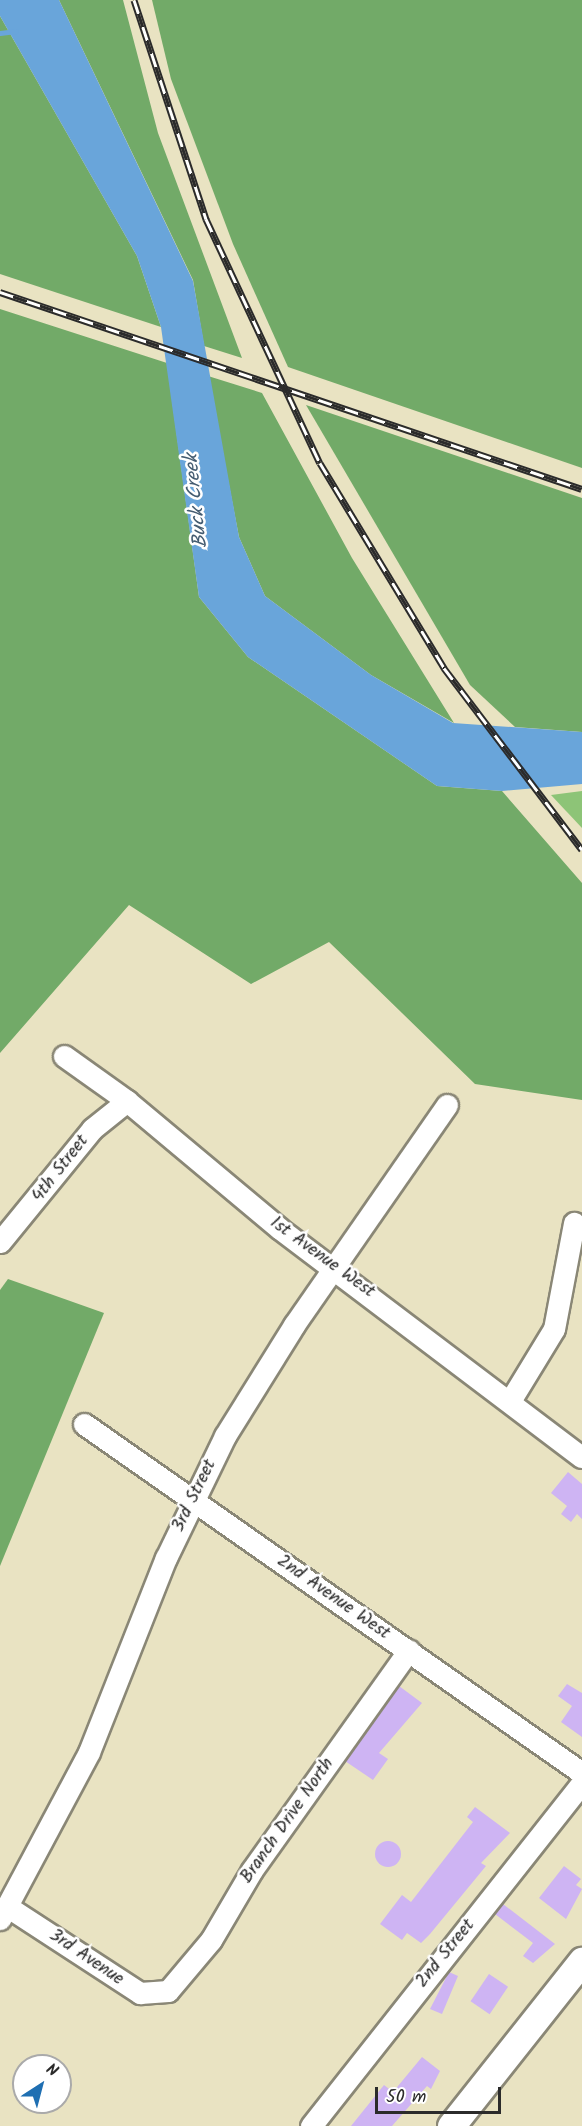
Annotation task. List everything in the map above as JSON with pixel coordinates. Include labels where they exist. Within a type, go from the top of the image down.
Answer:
[{"type":"main road","points":[[451,2126],[582,1961]]},
{"type":"street","name":"1st Avenue West","points":[[64,1056],[127,1101],[231,1191],[582,1457]]},
{"type":"street","name":"4th Street","points":[[0,1242],[92,1129],[127,1101]]},
{"type":"street","name":"3rd Street","points":[[4,1913],[89,1752],[193,1497],[243,1406],[447,1105]]},
{"type":"street","points":[[510,1401],[554,1329],[574,1223]]},
{"type":"street","name":"2nd Avenue West","points":[[84,1424],[193,1497],[582,1773]]},
{"type":"street","name":"Branch Drive North","points":[[168,1991],[211,1940],[252,1870],[409,1650]]},
{"type":"street","name":"2nd Street","points":[[311,2126],[582,1783]]},
{"type":"street","name":"3rd Avenue","points":[[4,1913],[140,1993],[168,1991]]},
{"type":"green space","points":[[59,0],[123,0],[158,133],[242,358],[204,346],[193,280]]},
{"type":"green space","points":[[152,0],[582,0],[582,468],[288,367],[233,244],[171,79]]},
{"type":"green space","points":[[0,16],[137,256],[161,327],[0,274]]},
{"type":"green space","points":[[0,309],[167,363],[199,597],[248,657],[437,786],[502,791],[582,883],[582,1100],[475,1084],[329,942],[251,984],[129,905],[0,1053]]},
{"type":"green space","points":[[208,376],[262,393],[352,558],[454,723],[371,675],[265,596],[239,537]]},
{"type":"green space","points":[[306,405],[582,498],[582,732],[515,727],[470,685]]},
{"type":"green space","points":[[582,791],[582,828],[551,795]]},
{"type":"green space","points":[[8,1279],[104,1313],[0,1566],[0,1290]]},
{"type":"water","name":"Buck Creek","points":[[0,0],[59,0],[193,281],[239,537],[265,596],[371,675],[453,723],[582,732],[582,784],[502,791],[437,786],[248,657],[199,597],[161,327],[137,256],[0,16]]},
{"type":"building","points":[[568,1472],[582,1484],[582,1519],[577,1514],[571,1522],[561,1514],[567,1506],[551,1493]]},
{"type":"building","points":[[567,1684],[582,1693],[582,1737],[561,1722],[572,1706],[558,1696]]},
{"type":"building","points":[[399,1686],[422,1703],[379,1753],[388,1759],[373,1780],[345,1761]]},
{"type":"building","points":[[475,1807],[510,1833],[481,1863],[486,1866],[421,1943],[407,1933],[402,1940],[380,1924],[402,1895],[411,1902],[473,1822],[467,1817]]},
{"type":"building","points":[[388,1841],[397,1845],[401,1854],[397,1863],[388,1867],[379,1863],[375,1854],[379,1845]]},
{"type":"building","points":[[564,1866],[581,1879],[576,1885],[582,1889],[566,1919],[539,1898]]},
{"type":"building","points":[[503,1904],[555,1944],[533,1963],[523,1956],[533,1943],[495,1914]]},
{"type":"building","points":[[449,1972],[458,1976],[442,2014],[430,2009]]},
{"type":"building","points":[[489,1974],[508,1987],[490,2014],[471,2001]]},
{"type":"building","points":[[422,2057],[440,2071],[431,2089],[427,2086],[392,2126],[351,2126],[384,2085],[393,2092]]},
{"type":"waterway","points":[[0,33],[16,31]]},
{"type":"railway","points":[[134,0],[206,219],[320,463],[444,668],[582,850]]},
{"type":"railway","points":[[0,292],[582,489]]}]
